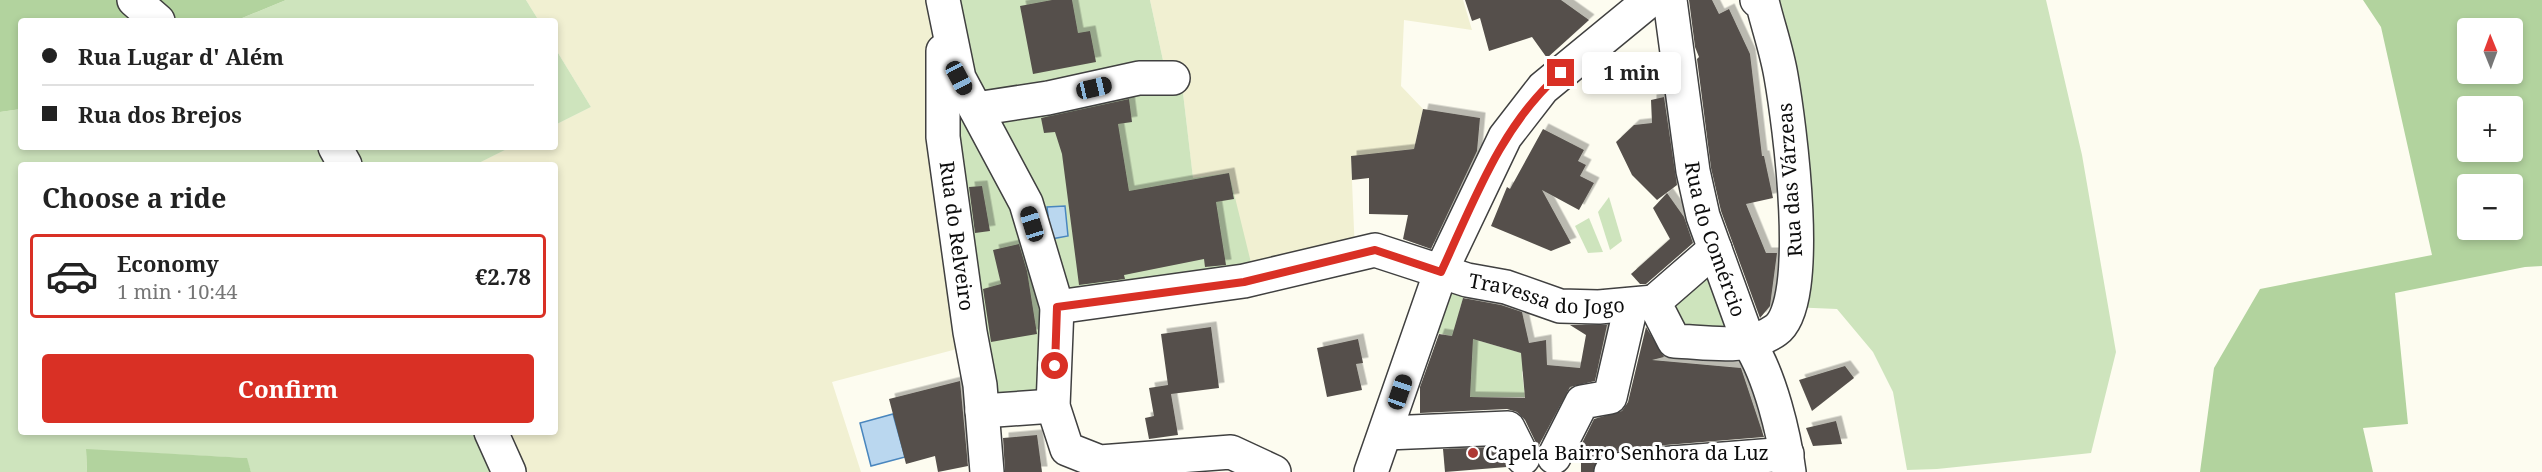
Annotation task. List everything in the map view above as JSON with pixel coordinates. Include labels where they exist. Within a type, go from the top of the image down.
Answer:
[{"type":"street","points":[[134,0],[155,18]]},
{"type":"street","points":[[942,0],[959,78],[1026,203],[1057,307],[1053,406],[1067,449],[1100,462],[1232,452],[1274,472]]},
{"type":"street","name":"Rua do Relveiro","points":[[942,0],[944,137],[982,411],[987,472]]},
{"type":"street","points":[[1372,472],[1441,272],[1505,137],[1543,88],[1650,0]]},
{"type":"street","name":"Rua do Comércio","points":[[1670,0],[1693,171],[1703,216],[1749,343],[1760,359],[1788,463]]},
{"type":"street","name":"Rua das Várzeas","points":[[1749,343],[1777,330],[1787,317],[1797,279],[1794,173],[1781,74],[1763,5],[1757,0]]},
{"type":"street","points":[[976,109],[1048,98],[1139,78],[1173,78]]},
{"type":"street","points":[[1386,433],[1508,428],[1540,465],[1582,402],[1610,397],[1642,304],[1715,249]]},
{"type":"street","name":"Travessa do Jogo","points":[[1057,307],[1244,282],[1375,250],[1467,280],[1506,287],[1560,306],[1642,304]]},
{"type":"street","points":[[1642,304],[1674,341],[1749,343]]},
{"type":"street","points":[[982,411],[1053,406]]},
{"type":"street","points":[[492,435],[508,472]]},
{"type":"street","points":[[1611,472],[1634,466],[1788,463]]},
{"type":"green space","points":[[0,0],[286,0],[242,18],[18,18],[18,109],[0,112]]},
{"type":"green space","points":[[286,0],[526,0],[537,18],[242,18]]},
{"type":"green space","points":[[526,0],[943,0],[972,345],[832,382],[861,472],[509,472],[492,435],[558,435],[558,162],[481,162],[505,150],[558,150],[558,124],[591,107],[558,53],[558,18],[537,18]]},
{"type":"green space","points":[[942,0],[1150,0],[1164,65],[1183,93],[1193,178],[1229,173],[1255,279],[1057,307],[1053,406],[982,411]]},
{"type":"green space","points":[[1150,0],[1463,0],[1472,30],[1404,20],[1401,86],[1423,109],[1414,149],[1351,157],[1355,254],[1255,279],[1193,179],[1183,93],[1164,65]]},
{"type":"green space","points":[[1759,0],[2046,0],[2082,155],[2116,352],[2091,453],[1907,470],[1893,392],[1873,352],[1837,309],[1790,307],[1797,279]]},
{"type":"green space","points":[[2363,0],[2542,0],[2542,266],[2525,267],[2395,293],[2408,424],[2363,428],[2373,472],[2200,472],[2214,368],[2260,289],[2432,255],[2381,27]]},
{"type":"green space","points":[[558,53],[591,107],[558,124]]},
{"type":"green space","points":[[18,109],[18,150],[505,150],[481,162],[18,162],[18,435],[492,435],[509,472],[251,472],[246,458],[86,450],[87,472],[0,472],[0,112]]},
{"type":"green space","points":[[1609,197],[1622,241],[1610,250],[1598,212]]},
{"type":"green space","points":[[1589,218],[1603,252],[1588,253],[1575,226]]},
{"type":"green space","points":[[1704,271],[1712,279],[1728,323],[1718,330],[1681,333],[1667,299]]},
{"type":"green space","points":[[1438,284],[1465,291],[1459,312],[1484,317],[1480,341],[1532,356],[1522,372],[1525,397],[1448,397],[1473,340],[1431,332]]},
{"type":"green space","points":[[86,449],[247,458],[251,472],[87,472]]},
{"type":"water","points":[[1065,206],[1068,236],[1051,239],[1047,207]]},
{"type":"water","points":[[893,414],[905,457],[871,466],[860,423]]},
{"type":"building","points":[[1052,0],[1072,0],[1078,33],[1090,31],[1096,62],[1033,74],[1020,6]]},
{"type":"building","points":[[1465,0],[1561,0],[1589,20],[1547,58],[1532,37],[1489,51],[1480,18],[1472,21]]},
{"type":"building","points":[[1689,0],[1712,0],[1719,14],[1729,9],[1750,54],[1762,156],[1764,156],[1773,198],[1746,204],[1766,253],[1777,253],[1770,306],[1760,318],[1721,211],[1711,168],[1697,59],[1699,57],[1695,47]]},
{"type":"building","points":[[1664,97],[1677,185],[1657,200],[1632,175],[1616,142],[1634,125],[1652,123],[1651,100]]},
{"type":"building","points":[[1129,99],[1132,122],[1118,124],[1129,191],[1229,173],[1234,199],[1216,202],[1226,265],[1205,267],[1204,259],[1124,275],[1125,279],[1079,285],[1062,154],[1055,132],[1044,133],[1041,118]]},
{"type":"building","points":[[1423,109],[1480,118],[1477,151],[1431,249],[1403,239],[1408,215],[1369,214],[1369,178],[1352,180],[1351,156],[1414,149]]},
{"type":"building","points":[[1543,129],[1584,150],[1578,161],[1586,165],[1580,176],[1594,183],[1579,210],[1542,190],[1571,243],[1551,251],[1491,226],[1507,187],[1510,189]]},
{"type":"building","points":[[982,186],[990,231],[975,233],[969,187]]},
{"type":"building","points":[[1667,193],[1684,217],[1693,243],[1646,284],[1640,284],[1631,274],[1670,239],[1653,208]]},
{"type":"building","points":[[1019,244],[1027,271],[1037,334],[991,342],[983,289],[1001,284],[993,250]]},
{"type":"building","points":[[1463,298],[1501,305],[1522,312],[1529,343],[1546,340],[1547,365],[1580,368],[1586,335],[1570,325],[1607,325],[1595,381],[1570,387],[1538,447],[1525,420],[1517,412],[1507,409],[1420,413],[1420,387],[1439,334],[1452,336]],"holes":[[[1473,339],[1521,353],[1525,398],[1470,397]]]},
{"type":"building","points":[[1211,327],[1219,388],[1171,394],[1178,435],[1149,439],[1145,418],[1154,416],[1149,388],[1168,385],[1161,334]]},
{"type":"building","points":[[1646,327],[1664,357],[1652,360],[1741,368],[1764,437],[1629,448],[1598,458],[1593,472],[1581,472],[1581,461],[1573,461],[1594,419],[1622,411],[1628,402]]},
{"type":"building","points":[[1358,339],[1363,363],[1356,364],[1362,390],[1327,397],[1317,348]]},
{"type":"building","points":[[1845,366],[1854,378],[1812,411],[1799,380]]},
{"type":"building","points":[[960,381],[968,466],[938,472],[935,456],[906,464],[889,399]]},
{"type":"building","points":[[1836,421],[1842,444],[1813,446],[1806,428]]},
{"type":"building","points":[[1037,435],[1042,472],[1005,472],[1003,438]]},
{"type":"building","name":"Capela Bairro Senhora da Luz","points":[[1497,447],[1507,467],[1445,472],[1443,449]]},
{"type":"place","name":"Capela Bairro Senhora da Luz","points":[[1473,453]]},
{"type":"route","points":[[1055,366],[1057,307],[1244,282],[1375,250],[1441,272],[1505,137],[1543,88],[1561,73]]}]
